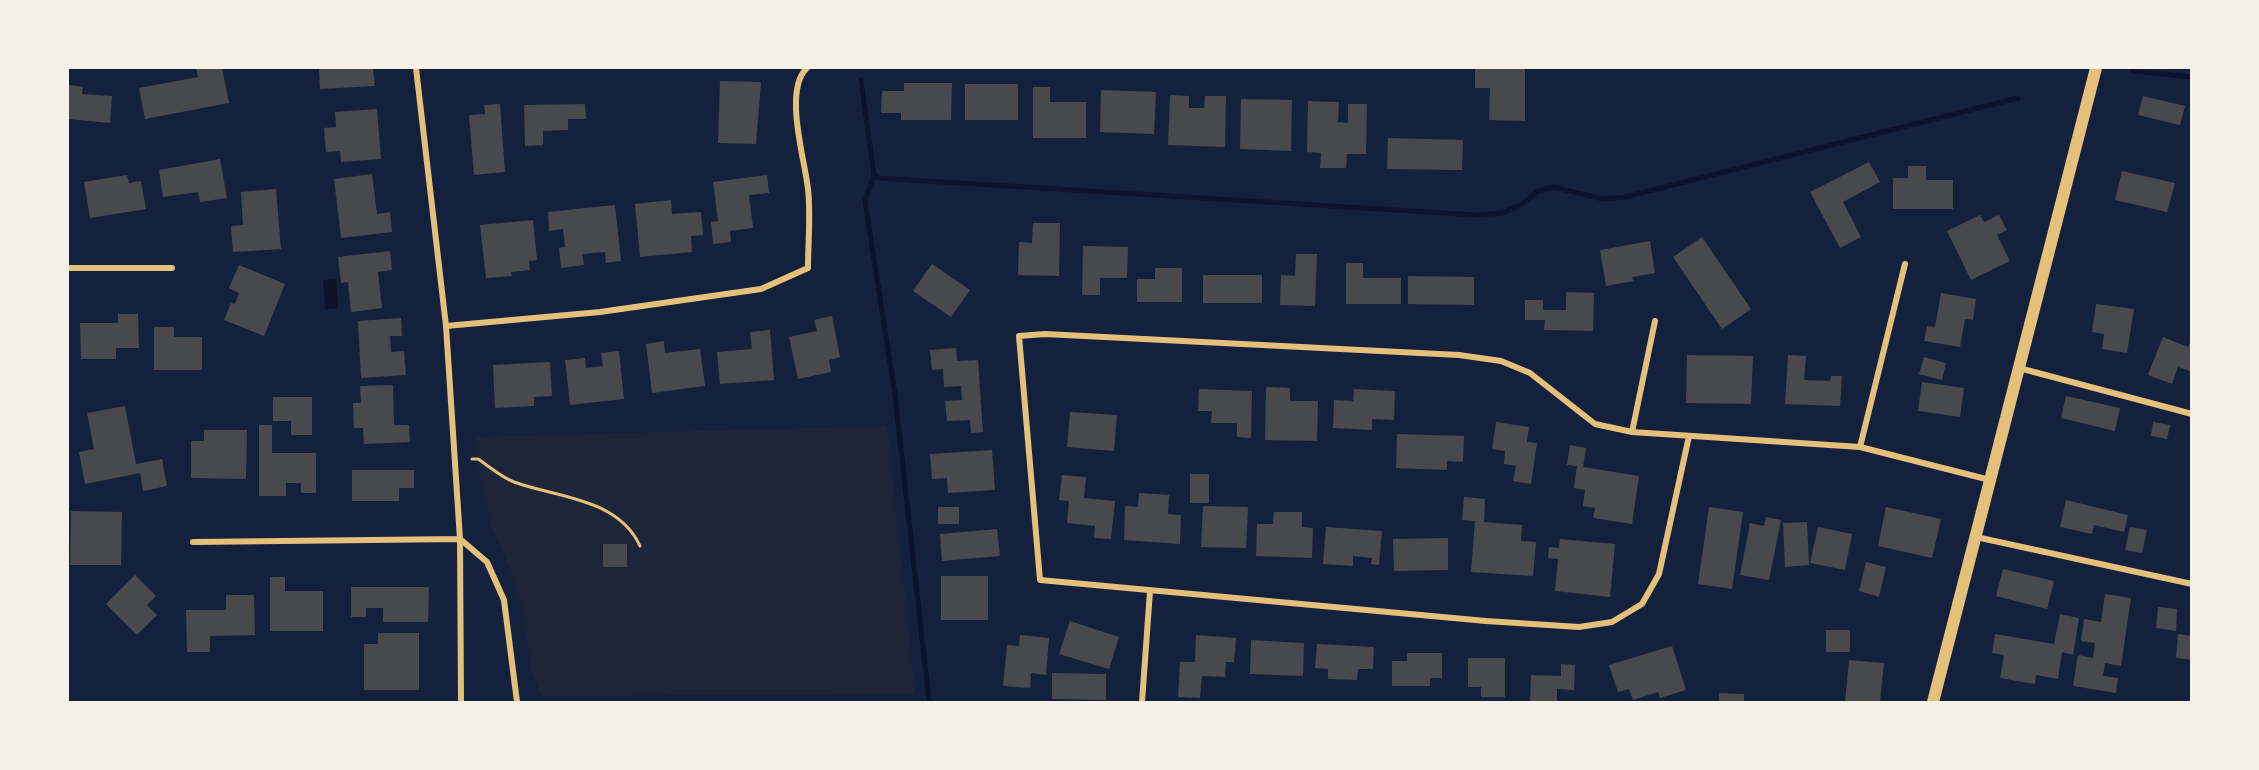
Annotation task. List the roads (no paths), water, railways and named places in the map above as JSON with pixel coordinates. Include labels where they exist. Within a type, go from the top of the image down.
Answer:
[{"type":"main road","points":[[1933,702],[2096,68]]},
{"type":"street","points":[[416,68],[447,326],[460,538],[461,702]]},
{"type":"street","points":[[447,326],[600,312],[760,289],[808,268],[808,190],[795,118],[801,73],[807,68]]},
{"type":"street","points":[[1860,447],[1905,264]]},
{"type":"street","points":[[68,268],[172,268]]},
{"type":"street","points":[[1632,432],[1655,321]]},
{"type":"street","points":[[1689,436],[1659,574],[1642,604],[1612,622],[1579,627],[1486,621],[1040,580],[1019,336],[1045,334],[1459,356],[1501,361],[1530,373],[1594,424],[1632,432],[1860,447],[1991,480]]},
{"type":"street","points":[[2019,368],[2192,414]]},
{"type":"street","points":[[1976,537],[2192,584]]},
{"type":"street","points":[[193,542],[460,538],[487,562],[504,600],[516,702]]},
{"type":"street","points":[[1142,702],[1150,591]]},
{"type":"waterway","points":[[2132,71],[2192,77]]},
{"type":"waterway","points":[[861,80],[874,175],[879,178],[1476,215],[1503,213],[1522,204],[1538,191],[1553,187],[1603,199],[1625,197],[2018,98]]},
{"type":"waterway","points":[[874,175],[865,201],[895,395],[929,701]]}]
